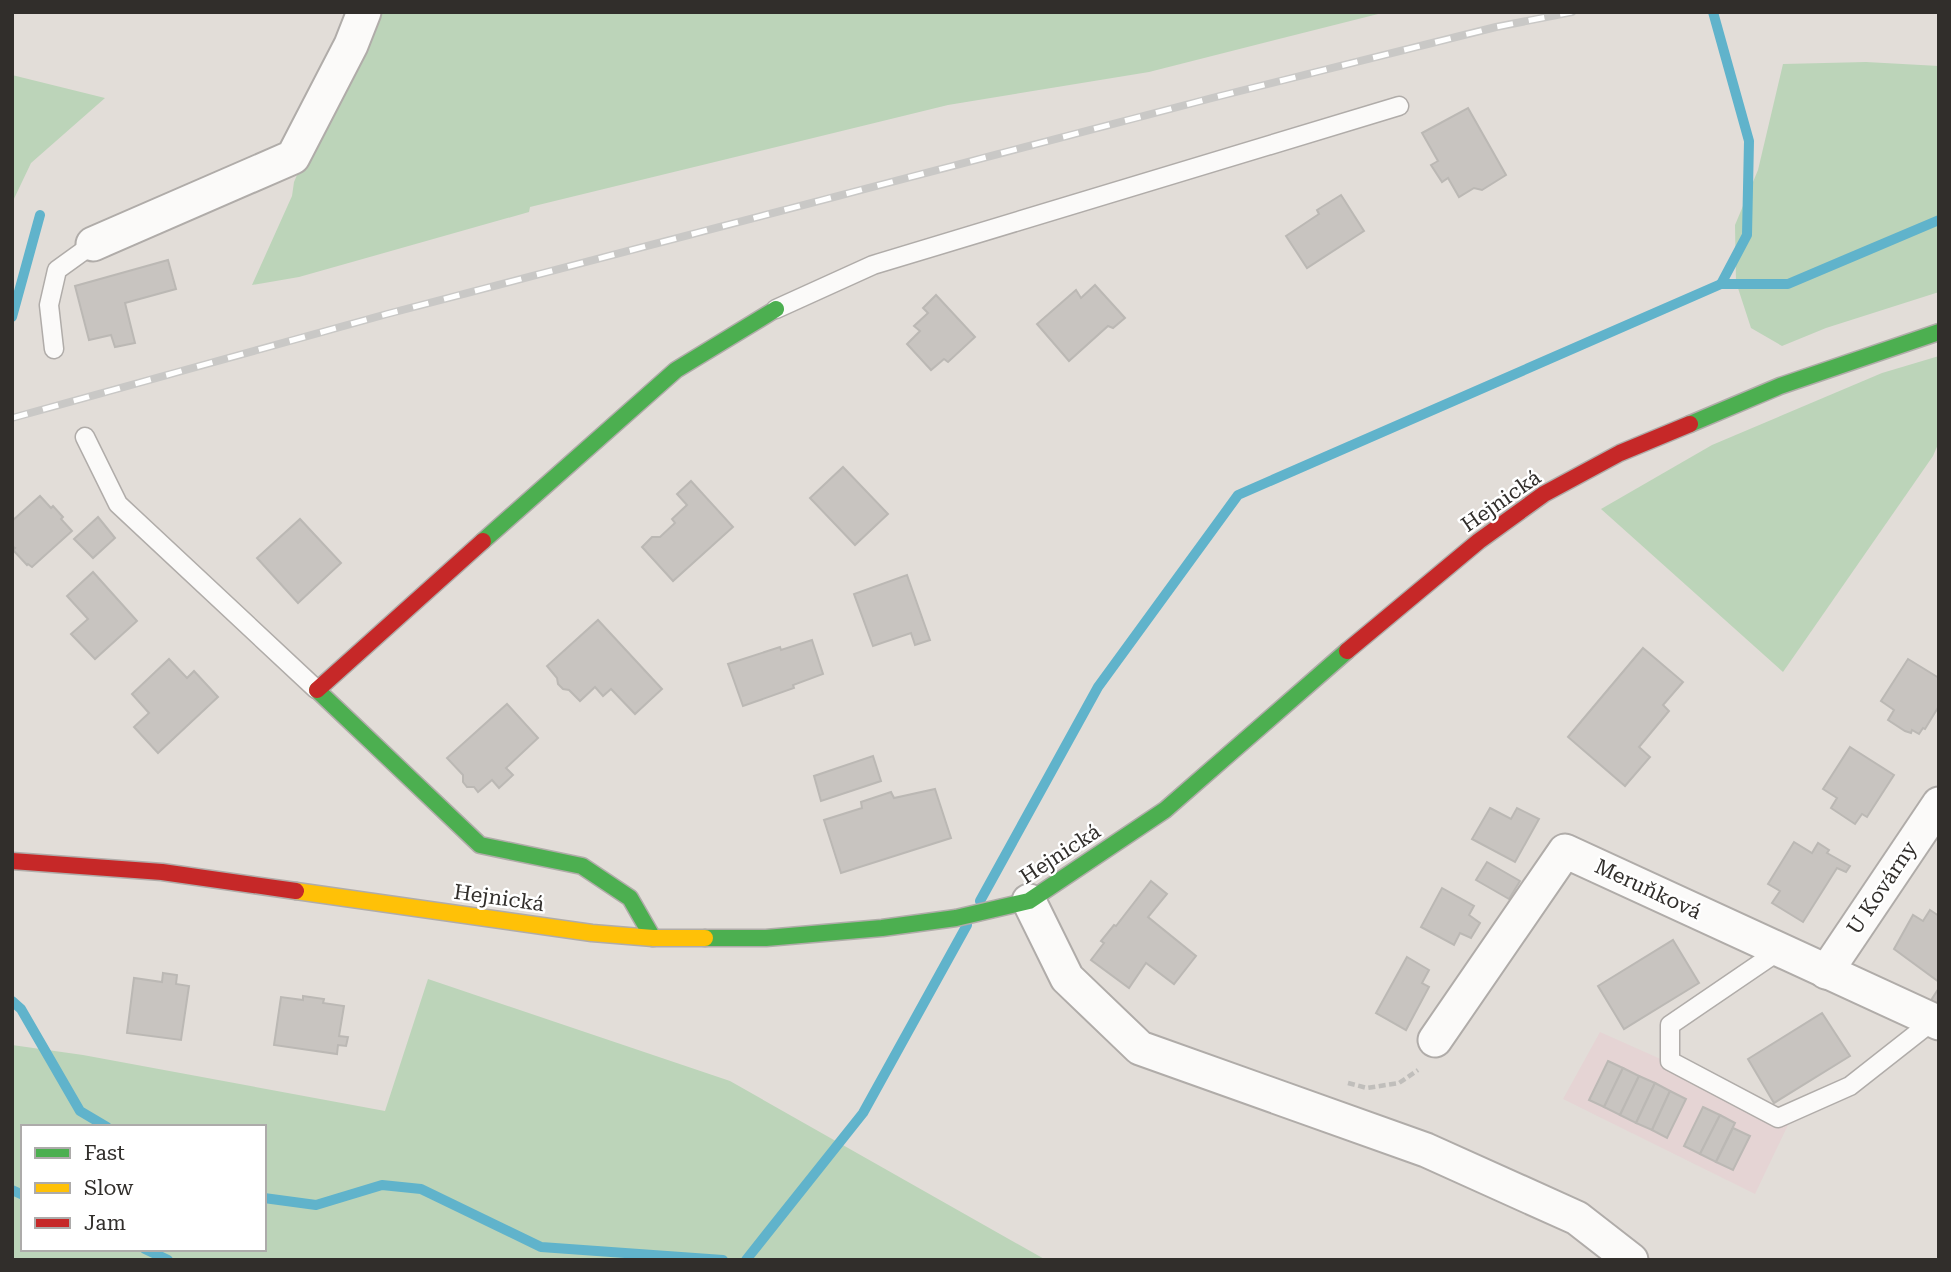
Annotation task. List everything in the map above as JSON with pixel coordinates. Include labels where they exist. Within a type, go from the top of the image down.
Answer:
[{"type":"main road","points":[[653,938],[630,898],[582,866],[480,845],[316,689],[676,370],[776,309]]},
{"type":"main road","name":"Hejnická","points":[[12,860],[162,872],[592,933],[653,938],[766,938],[883,928],[956,918],[1029,901],[1165,810],[1379,623],[1479,541],[1544,494],[1620,453],[1780,386],[1939,332]]},
{"type":"street","points":[[93,244],[293,158],[351,45],[364,12]]},
{"type":"street","name":"U Kovárny","points":[[1826,972],[1939,804]]},
{"type":"street","name":"Meruňková","points":[[1435,1040],[1565,851],[1936,1022]]},
{"type":"street","points":[[1029,901],[1067,978],[1140,1048],[1426,1150],[1577,1219],[1631,1260]]},
{"type":"lane","points":[[776,309],[873,265],[1399,106]]},
{"type":"lane","points":[[54,349],[49,305],[57,270],[93,244]]},
{"type":"lane","points":[[85,438],[118,504],[316,689]]},
{"type":"lane","points":[[1780,950],[1670,1025],[1670,1061],[1778,1118],[1850,1086],[1936,1022]]},
{"type":"path","points":[[1341,1081],[1367,1088],[1399,1083],[1427,1063],[1435,1040]]},
{"type":"shaded area","points":[[1600,1032],[1775,1110],[1788,1125],[1755,1194],[1563,1099]]},
{"type":"green space","points":[[371,12],[1386,12],[1149,72],[948,105],[530,207],[529,212],[299,277],[252,285],[292,196],[294,182],[310,145]]},
{"type":"green space","points":[[1866,62],[1939,66],[1939,292],[1826,328],[1782,346],[1751,328],[1736,282],[1735,225],[1758,170],[1783,64]]},
{"type":"green space","points":[[12,75],[105,98],[31,163],[12,203]]},
{"type":"green space","points":[[1939,356],[1939,442],[1933,456],[1783,672],[1601,509],[1712,445],[1882,373]]},
{"type":"green space","points":[[428,979],[730,1081],[1046,1260],[12,1260],[12,1045],[83,1055],[385,1111]]},
{"type":"building","points":[[1468,108],[1506,175],[1482,190],[1474,188],[1459,197],[1448,178],[1442,182],[1431,165],[1438,161],[1422,133]]},
{"type":"building","points":[[1341,195],[1364,231],[1307,268],[1286,236],[1319,214],[1317,210]]},
{"type":"building","points":[[168,260],[176,289],[125,303],[135,343],[115,347],[111,335],[89,340],[75,286]]},
{"type":"building","points":[[1095,285],[1125,318],[1113,328],[1108,326],[1069,361],[1037,324],[1076,290],[1081,298]]},
{"type":"building","points":[[936,295],[975,337],[948,362],[944,359],[931,370],[907,344],[920,331],[914,326],[928,313],[923,308]]},
{"type":"building","points":[[843,467],[888,514],[855,545],[810,498]]},
{"type":"building","points":[[691,481],[733,527],[673,581],[642,547],[652,537],[660,537],[675,523],[672,519],[687,505],[677,494]]},
{"type":"building","points":[[40,496],[51,508],[53,506],[72,531],[32,567],[13,550],[12,521]]},
{"type":"building","points":[[98,517],[115,538],[93,558],[74,539]]},
{"type":"building","points":[[300,519],[341,563],[298,603],[257,558]]},
{"type":"building","points":[[93,572],[137,621],[95,659],[71,634],[88,619],[67,596]]},
{"type":"building","points":[[907,575],[930,640],[915,645],[911,633],[873,646],[854,594]]},
{"type":"building","points":[[598,620],[662,689],[635,714],[611,689],[603,696],[595,687],[580,701],[558,684],[557,678],[547,666]]},
{"type":"building","points":[[812,640],[823,674],[793,685],[794,688],[743,706],[728,664]]},
{"type":"building","points":[[1643,648],[1683,682],[1663,705],[1669,711],[1639,747],[1650,757],[1625,786],[1568,737]]},
{"type":"building","points":[[169,659],[187,678],[194,671],[218,697],[158,753],[134,727],[149,713],[132,694]]},
{"type":"building","points":[[1908,659],[1939,678],[1939,706],[1919,734],[1912,730],[1911,733],[1905,731],[1888,720],[1894,710],[1881,701]]},
{"type":"building","points":[[507,704],[538,738],[506,768],[513,775],[499,788],[492,780],[478,792],[474,787],[467,787],[463,782],[463,775],[447,758]]},
{"type":"building","points":[[1850,747],[1894,775],[1867,817],[1862,814],[1855,824],[1831,808],[1837,798],[1823,789]]},
{"type":"building","points":[[873,756],[881,781],[821,801],[814,776]]},
{"type":"building","points":[[935,789],[951,838],[841,873],[824,820],[862,808],[861,802],[891,792],[894,798]]},
{"type":"building","points":[[1490,808],[1511,819],[1517,808],[1539,819],[1515,862],[1472,839]]},
{"type":"building","points":[[1794,842],[1812,853],[1818,843],[1829,850],[1827,853],[1850,866],[1846,872],[1837,868],[1803,922],[1772,903],[1780,891],[1768,884]]},
{"type":"building","points":[[1487,862],[1520,881],[1509,899],[1476,880]]},
{"type":"building","points":[[1151,881],[1167,894],[1148,917],[1196,956],[1174,984],[1146,963],[1129,988],[1091,960],[1104,943],[1101,941]]},
{"type":"building","points":[[1442,888],[1474,906],[1469,915],[1480,923],[1471,938],[1460,933],[1454,945],[1421,927]]},
{"type":"building","points":[[1930,910],[1939,916],[1939,982],[1894,949],[1913,915],[1923,921]]},
{"type":"building","points":[[1673,940],[1699,983],[1624,1029],[1598,986]]},
{"type":"building","points":[[1407,957],[1429,970],[1422,983],[1429,987],[1406,1030],[1376,1013]]},
{"type":"building","points":[[163,973],[177,975],[176,984],[189,986],[181,1040],[127,1033],[134,978],[162,982]]},
{"type":"building","points":[[1939,988],[1939,1011],[1928,1005]]},
{"type":"building","points":[[303,996],[344,1006],[339,1036],[348,1037],[346,1046],[338,1045],[337,1054],[274,1045],[281,997],[303,1000]]},
{"type":"building","points":[[1822,1013],[1850,1056],[1774,1103],[1748,1059]]},
{"type":"building","points":[[1608,1061],[1623,1068],[1604,1107],[1589,1100]]},
{"type":"building","points":[[1623,1068],[1639,1076],[1620,1115],[1604,1107]]},
{"type":"building","points":[[1639,1076],[1655,1083],[1636,1123],[1620,1115]]},
{"type":"building","points":[[1655,1083],[1670,1091],[1652,1130],[1636,1123]]},
{"type":"building","points":[[1670,1091],[1686,1099],[1667,1138],[1652,1130]]},
{"type":"building","points":[[1703,1107],[1720,1115],[1700,1154],[1684,1146]]},
{"type":"building","points":[[1720,1115],[1735,1123],[1716,1162],[1700,1154]]},
{"type":"building","points":[[1733,1128],[1750,1136],[1733,1170],[1716,1162]]},
{"type":"waterway","points":[[1713,12],[1749,141],[1747,235],[1721,284]]},
{"type":"waterway","points":[[12,317],[40,215]]},
{"type":"waterway","points":[[980,901],[1098,687],[1238,495],[1721,284],[1788,284],[1939,220]]},
{"type":"waterway","points":[[746,1260],[863,1113],[967,925]]},
{"type":"waterway","points":[[12,1001],[21,1009],[80,1111],[104,1125]]},
{"type":"waterway","points":[[266,1198],[316,1205],[382,1185],[421,1189],[541,1247],[723,1260]]},
{"type":"waterway","points":[[12,1190],[21,1194]]},
{"type":"waterway","points":[[149,1251],[168,1260]]},
{"type":"railway","points":[[12,418],[387,314],[1212,98],[1496,27],[1572,12]]},
{"type":"traffic: fast","points":[[483,541],[676,370],[776,309]]},
{"type":"traffic: fast","points":[[1690,424],[1780,386],[1939,332]]},
{"type":"traffic: fast","points":[[705,938],[766,938],[882,928],[956,918],[1029,901],[1165,810],[1347,651]]},
{"type":"traffic: fast","points":[[317,690],[480,845],[582,866],[630,898],[653,938]]},
{"type":"traffic: slow","points":[[296,891],[592,933],[653,938],[705,938]]},
{"type":"traffic: jam","points":[[1347,651],[1479,541],[1544,494],[1620,453],[1690,424]]},
{"type":"traffic: jam","points":[[317,690],[483,541]]},
{"type":"traffic: jam","points":[[12,861],[162,872],[296,891]]}]
